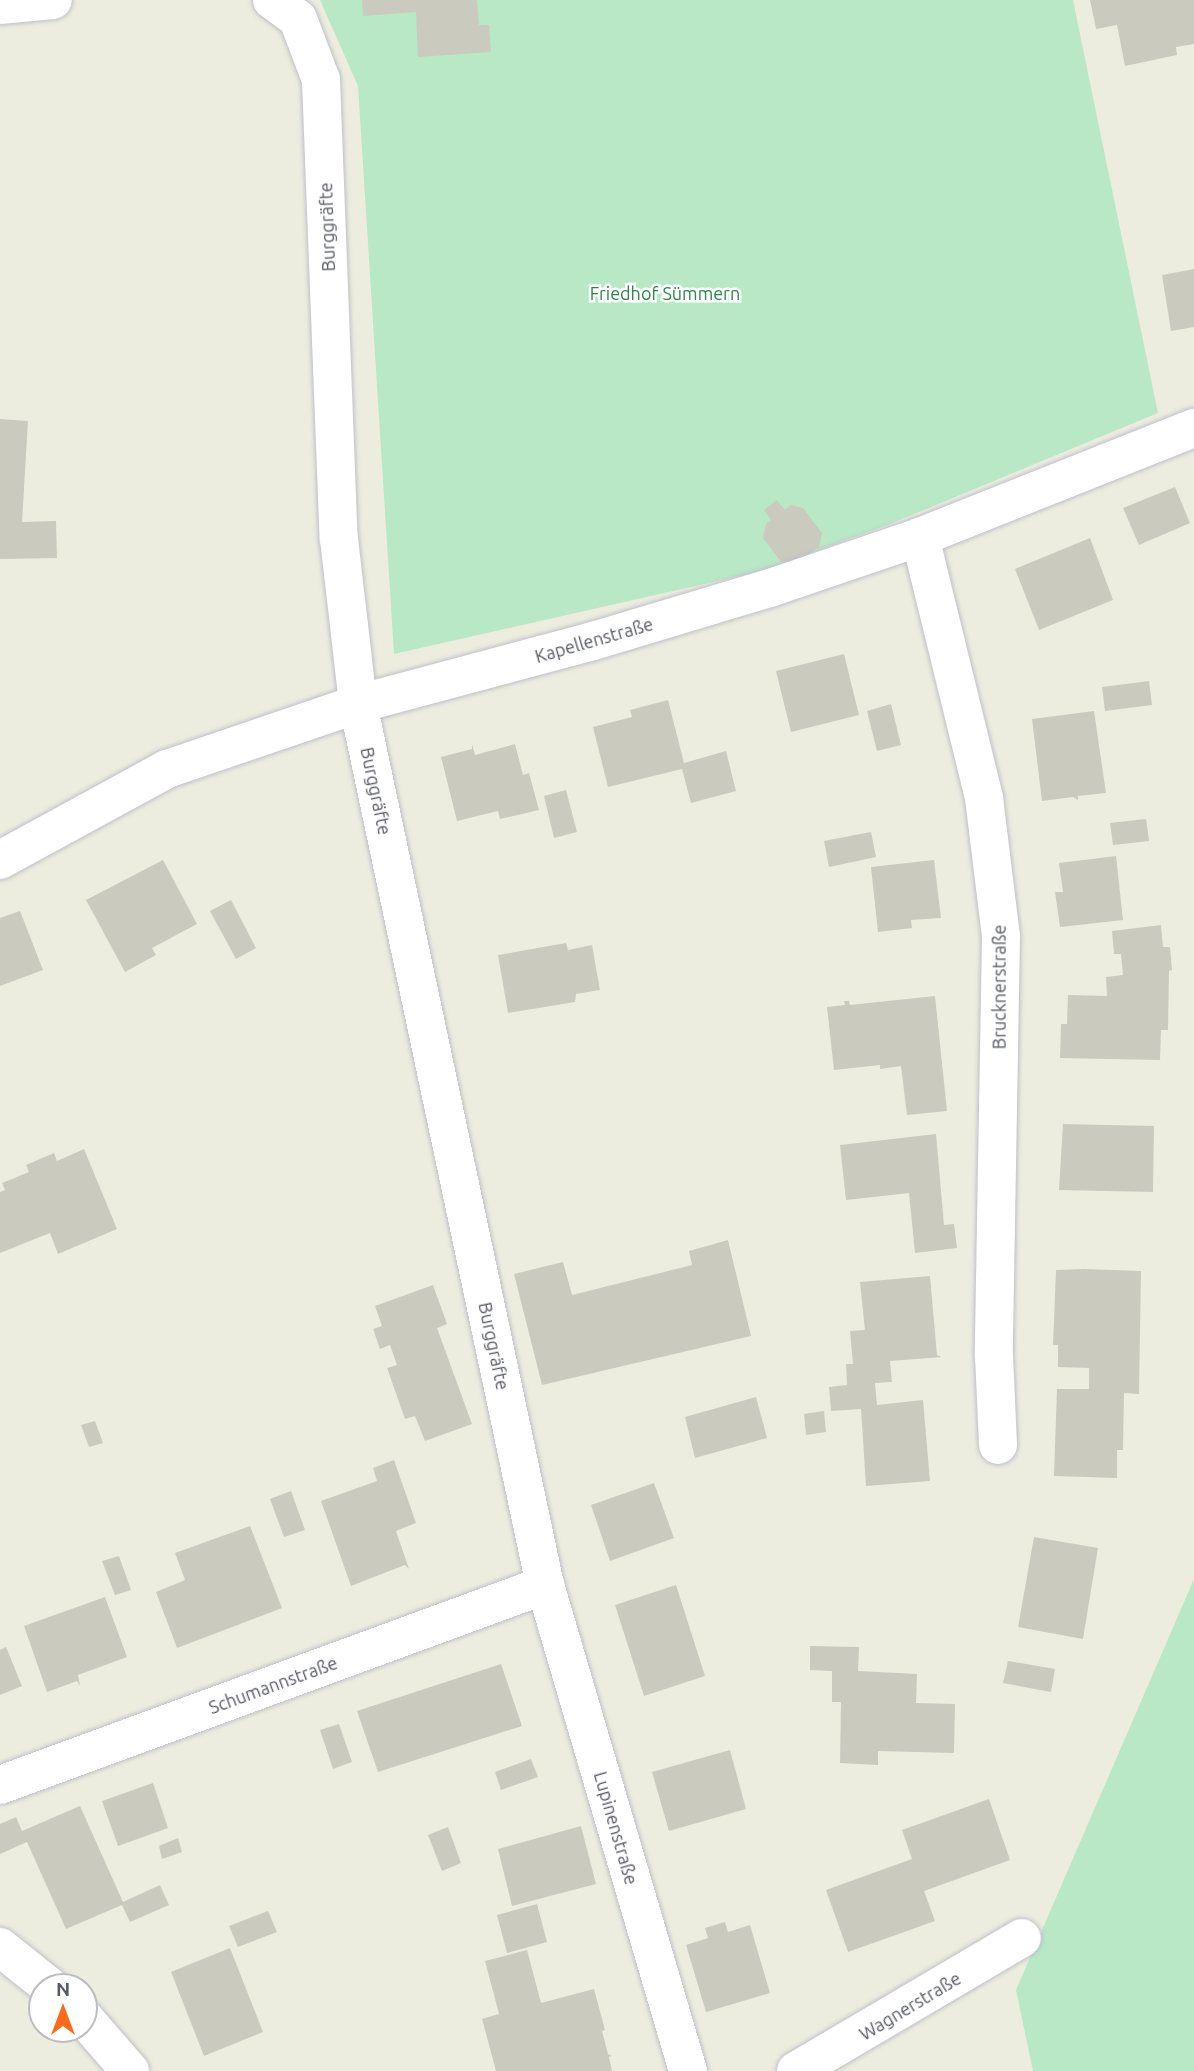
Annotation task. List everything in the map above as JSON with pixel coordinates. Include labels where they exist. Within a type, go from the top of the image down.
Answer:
[{"type":"street","points":[[0,5],[53,0]]},
{"type":"street","name":"Burggräfte","points":[[272,0],[298,19],[321,80],[339,539],[358,704],[545,1584]]},
{"type":"street","name":"Kapellenstraße","points":[[0,860],[167,769],[358,704],[618,634],[770,588],[920,537],[1194,428]]},
{"type":"street","name":"Brucknerstraße","points":[[920,537],[984,798],[1001,936],[994,1356],[998,1445]]},
{"type":"street","name":"Schumannstraße","points":[[0,1785],[545,1584]]},
{"type":"street","name":"Lupinenstraße","points":[[545,1584],[688,2071]]},
{"type":"street","name":"Wagnerstraße","points":[[796,2071],[1022,1938]]},
{"type":"street","points":[[0,1947],[32,1973]]},
{"type":"street","points":[[98,2034],[130,2071]]},
{"type":"green space","name":"Friedhof Sümmern","points":[[320,0],[1073,0],[1158,413],[890,524],[762,571],[394,654],[358,86]]},
{"type":"green space","points":[[1194,1579],[1194,2071],[1033,2071],[1016,1990]]},
{"type":"building","points":[[362,0],[477,0],[479,25],[489,25],[491,52],[418,57],[416,12],[363,16]]},
{"type":"building","points":[[1090,0],[1194,0],[1194,44],[1176,47],[1177,55],[1125,66],[1117,25],[1096,29]]},
{"type":"building","points":[[1194,269],[1194,327],[1171,331],[1162,275]]},
{"type":"building","points":[[0,419],[28,421],[22,522],[56,521],[57,558],[0,559]]},
{"type":"building","points":[[1175,487],[1190,523],[1139,545],[1123,508]]},
{"type":"building","points":[[777,500],[785,510],[791,505],[803,508],[822,533],[819,547],[795,564],[782,563],[763,538],[766,524],[771,520],[764,510]]},
{"type":"building","points":[[1090,538],[1113,600],[1039,630],[1015,569]]},
{"type":"building","points":[[844,654],[859,715],[791,732],[776,671]]},
{"type":"building","points":[[1149,681],[1152,705],[1105,711],[1102,687]]},
{"type":"building","points":[[668,700],[684,763],[726,751],[736,791],[691,803],[682,769],[608,787],[593,727],[632,717],[630,710]]},
{"type":"building","points":[[891,704],[901,745],[877,751],[867,711]]},
{"type":"building","points":[[1094,711],[1106,793],[1078,796],[1078,800],[1073,797],[1042,801],[1032,719]]},
{"type":"building","points":[[472,744],[475,755],[515,744],[523,775],[529,773],[539,810],[500,819],[498,811],[457,821],[441,757],[472,749]]},
{"type":"building","points":[[566,790],[577,832],[554,838],[544,796]]},
{"type":"building","points":[[1146,819],[1149,841],[1113,845],[1110,823]]},
{"type":"building","points":[[871,832],[876,857],[829,867],[824,841]]},
{"type":"building","points":[[1116,856],[1123,920],[1060,927],[1055,892],[1063,892],[1059,863]]},
{"type":"building","points":[[163,860],[197,924],[152,948],[156,955],[125,972],[86,900]]},
{"type":"building","points":[[934,860],[941,918],[911,920],[912,928],[878,932],[871,867]]},
{"type":"building","points":[[231,900],[256,948],[236,959],[210,911]]},
{"type":"building","points":[[20,911],[43,970],[0,986],[0,918]]},
{"type":"building","points":[[1161,925],[1163,947],[1170,947],[1172,970],[1169,971],[1168,1030],[1161,1030],[1160,1060],[1060,1058],[1061,1024],[1067,1024],[1068,995],[1107,996],[1106,977],[1123,975],[1121,954],[1114,954],[1112,931]]},
{"type":"building","points":[[566,943],[568,950],[592,945],[600,990],[576,994],[575,1002],[508,1013],[498,955]]},
{"type":"building","points":[[935,996],[947,1111],[907,1115],[901,1066],[880,1069],[880,1065],[834,1070],[827,1007],[845,1005],[844,1001],[849,1001],[850,1005]]},
{"type":"building","points":[[1063,1124],[1154,1126],[1153,1192],[1059,1190]]},
{"type":"building","points":[[936,1134],[944,1225],[954,1224],[957,1248],[915,1253],[909,1193],[846,1200],[840,1145]]},
{"type":"building","points":[[84,1149],[117,1229],[58,1254],[50,1233],[0,1253],[0,1192],[5,1190],[2,1183],[29,1172],[26,1165],[54,1153],[57,1161]]},
{"type":"building","points":[[728,1240],[751,1336],[542,1385],[514,1274],[563,1262],[572,1295],[692,1265],[689,1251]]},
{"type":"building","points":[[1056,1270],[1141,1271],[1139,1394],[1124,1393],[1123,1450],[1117,1450],[1117,1478],[1054,1476],[1057,1389],[1089,1389],[1089,1368],[1058,1367],[1058,1345],[1053,1345]]},
{"type":"building","points":[[930,1276],[937,1355],[942,1357],[890,1361],[892,1382],[875,1383],[877,1405],[923,1400],[930,1481],[866,1486],[861,1409],[831,1411],[829,1387],[847,1385],[846,1364],[853,1364],[850,1331],[865,1330],[860,1282]]},
{"type":"building","points":[[433,1285],[447,1324],[437,1328],[472,1424],[425,1441],[415,1416],[405,1419],[387,1368],[397,1365],[390,1345],[380,1349],[373,1329],[382,1326],[375,1306]]},
{"type":"building","points":[[756,1397],[767,1438],[695,1458],[685,1417]]},
{"type":"building","points":[[824,1411],[826,1432],[806,1435],[804,1414]]},
{"type":"building","points":[[95,1421],[103,1443],[89,1447],[81,1425]]},
{"type":"building","points":[[394,1460],[416,1523],[396,1531],[409,1569],[405,1565],[351,1586],[321,1501],[377,1481],[373,1468]]},
{"type":"building","points":[[654,1483],[674,1538],[610,1561],[591,1505]]},
{"type":"building","points":[[291,1491],[305,1530],[284,1537],[270,1499]]},
{"type":"building","points":[[250,1526],[282,1608],[177,1648],[156,1592],[185,1580],[175,1553]]},
{"type":"building","points":[[1034,1537],[1098,1548],[1083,1639],[1018,1627]]},
{"type":"building","points":[[119,1556],[131,1590],[115,1595],[102,1561]]},
{"type":"building","points":[[676,1585],[705,1676],[644,1696],[615,1605]]},
{"type":"building","points":[[105,1597],[127,1657],[78,1675],[80,1686],[77,1681],[47,1692],[24,1626]]},
{"type":"building","points":[[810,1646],[859,1647],[858,1671],[917,1674],[916,1703],[955,1704],[954,1753],[878,1751],[878,1765],[840,1763],[841,1702],[832,1702],[832,1671],[810,1670]]},
{"type":"building","points":[[6,1647],[22,1686],[0,1695],[0,1650]]},
{"type":"building","points":[[1008,1661],[1055,1669],[1051,1692],[1003,1683]]},
{"type":"building","points":[[501,1664],[522,1726],[378,1772],[357,1711]]},
{"type":"building","points":[[339,1724],[352,1762],[333,1769],[320,1730]]},
{"type":"building","points":[[730,1750],[746,1809],[669,1831],[652,1772]]},
{"type":"building","points":[[531,1759],[538,1777],[501,1790],[495,1772]]},
{"type":"building","points":[[153,1783],[168,1828],[118,1846],[102,1801]]},
{"type":"building","points":[[989,1799],[1010,1860],[924,1891],[935,1921],[848,1952],[826,1890],[912,1859],[902,1830]]},
{"type":"building","points":[[80,1806],[123,1902],[160,1885],[169,1905],[130,1922],[122,1905],[66,1929],[27,1842],[0,1854],[0,1824],[16,1817],[22,1831]]},
{"type":"building","points":[[581,1826],[596,1884],[512,1906],[498,1849]]},
{"type":"building","points":[[448,1827],[461,1863],[442,1871],[428,1835]]},
{"type":"building","points":[[178,1838],[182,1852],[162,1859],[159,1846]]},
{"type":"building","points":[[537,1904],[547,1942],[507,1953],[497,1915]]},
{"type":"building","points":[[268,1911],[277,1932],[238,1947],[229,1926]]},
{"type":"building","points":[[725,1922],[728,1932],[750,1925],[770,1993],[706,2012],[686,1945],[708,1938],[705,1928]]},
{"type":"building","points":[[230,1948],[263,2032],[204,2056],[171,1972]]},
{"type":"building","points":[[527,1950],[541,2003],[594,1989],[605,2030],[602,2031],[608,2054],[612,2056],[609,2057],[612,2071],[496,2071],[482,2019],[499,2014],[485,1961]]}]
